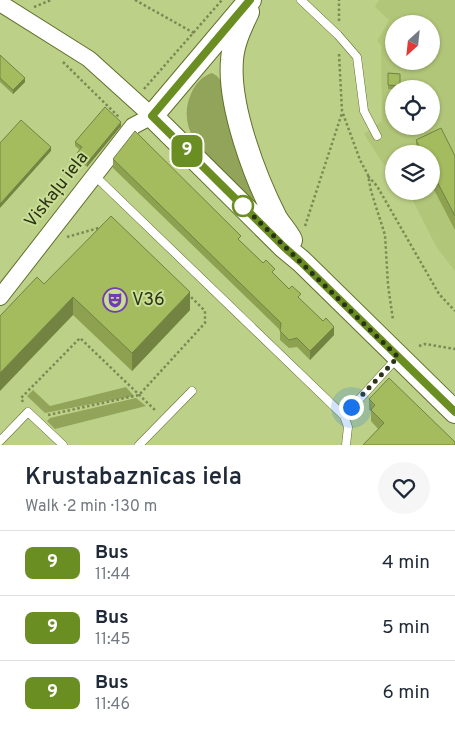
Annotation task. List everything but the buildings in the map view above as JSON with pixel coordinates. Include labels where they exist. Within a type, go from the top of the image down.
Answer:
[{"type":"street","points":[[143,121],[197,62],[203,39],[251,0]]},
{"type":"street","points":[[251,0],[236,38],[232,59],[232,75],[237,112],[245,140],[267,198],[277,220],[291,238],[301,262]]},
{"type":"street","points":[[1,7],[89,59],[135,100],[143,121],[301,262],[455,412]]},
{"type":"street","points":[[197,62],[210,59],[224,65],[232,75]]},
{"type":"street","name":"Viskaļu iela","points":[[0,297],[94,175],[143,121]]},
{"type":"lane","points":[[301,0],[338,35],[357,57],[364,111],[377,136]]},
{"type":"lane","points":[[94,175],[344,416],[348,428],[346,445]]},
{"type":"lane","points":[[344,416],[398,357]]},
{"type":"lane","points":[[140,445],[192,391]]},
{"type":"lane","points":[[0,441],[28,412],[63,445]]},
{"type":"path","points":[[136,0],[203,39]]},
{"type":"path","points":[[135,100],[203,39],[222,0]]},
{"type":"path","points":[[340,0],[338,35],[342,111],[368,175],[370,191],[385,235],[388,285],[393,320]]},
{"type":"path","points":[[62,60],[117,116],[143,121]]},
{"type":"path","points":[[304,229],[342,111]]},
{"type":"path","points":[[368,175],[377,186],[439,294],[455,311]]},
{"type":"path","points":[[40,245],[109,226]]},
{"type":"path","points":[[34,418],[139,394],[206,323],[205,311],[185,291]]},
{"type":"path","points":[[28,412],[21,398],[80,338],[164,419]]},
{"type":"path","points":[[419,346],[425,344],[455,349]]},
{"type":"shaded area","points":[[379,0],[455,0],[455,271],[437,248],[413,200],[440,200],[440,145],[385,145],[384,165],[364,134],[382,121],[381,45],[377,41],[385,27],[385,70],[440,70],[440,15],[385,16],[375,7]]},
{"type":"shaded area","points":[[212,73],[221,81],[228,116],[254,200],[229,180],[204,155],[194,141],[188,126],[187,110],[191,94],[199,81]]},
{"type":"shaded area","points":[[126,387],[134,396],[45,413],[27,396],[33,390],[50,406]]},
{"type":"shaded area","points":[[136,398],[146,406],[55,429],[47,421],[50,418]]},
{"type":"bus line","name":"9","points":[[250,0],[152,116],[455,412]]},
{"type":"place","name":"V36","points":[[115,300]]},
{"type":"route","points":[[243,206],[239,202],[398,357],[351,407]]}]
